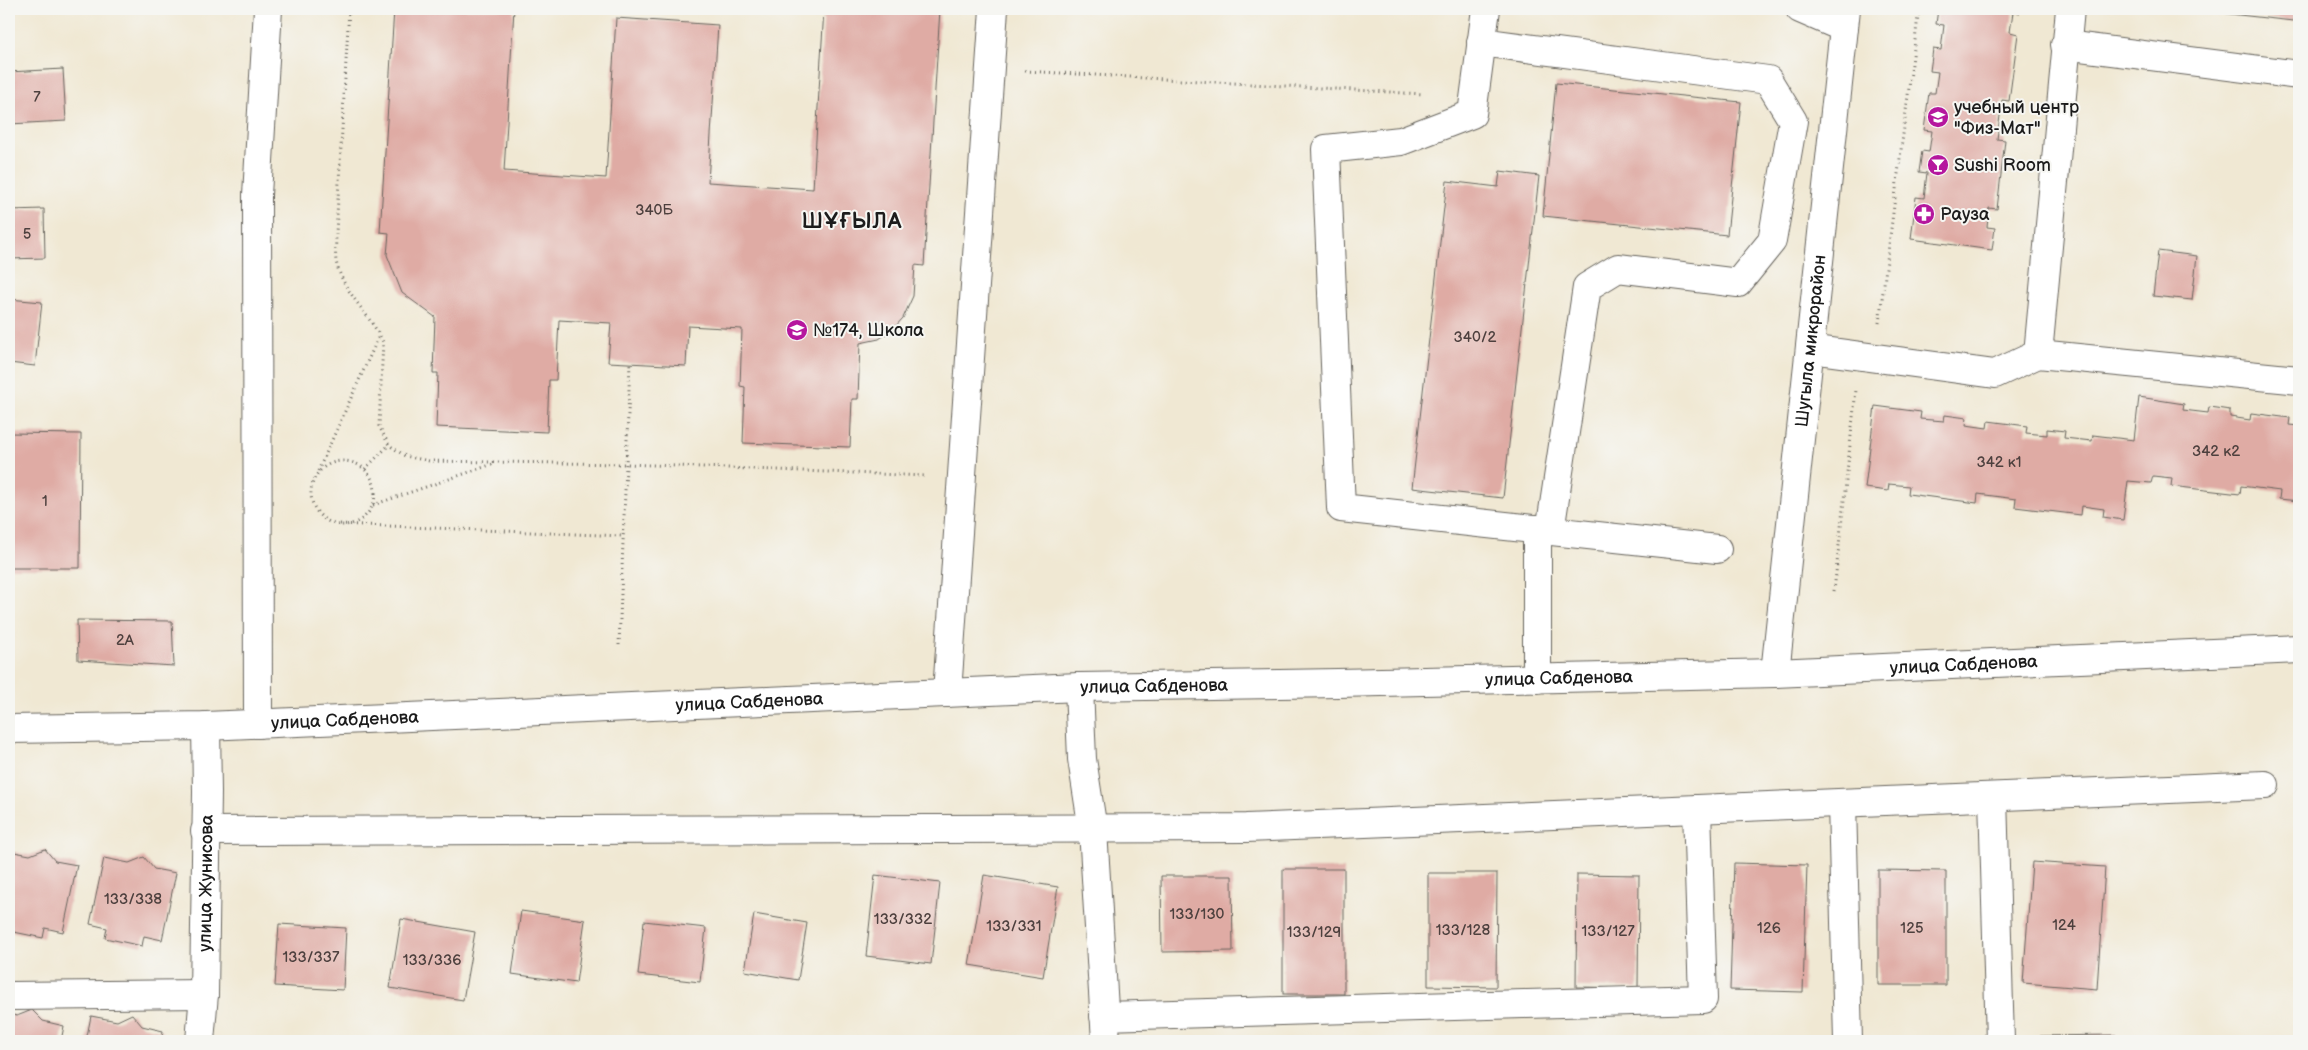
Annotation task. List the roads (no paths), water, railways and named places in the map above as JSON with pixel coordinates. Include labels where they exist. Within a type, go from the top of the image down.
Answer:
[{"type":"street","points":[[258,724],[257,195],[268,9]]},
{"type":"street","points":[[947,693],[994,9]]},
{"type":"street","points":[[1486,9],[1472,114],[1401,141],[1326,149],[1341,508],[1717,549]]},
{"type":"street","points":[[1800,9],[1845,18]]},
{"type":"street","points":[[2038,354],[2065,45],[2070,9]]},
{"type":"street","name":"Шугыла микрорайон","points":[[1775,673],[1845,18]]},
{"type":"street","points":[[1481,42],[1768,80],[1793,120],[1772,241],[1738,283],[1618,268],[1587,287],[1544,530],[1537,679]]},
{"type":"street","points":[[2065,45],[2299,75]]},
{"type":"street","points":[[1810,349],[1995,374],[2038,354],[2299,380]]},
{"type":"street","name":"улица Сабденова","points":[[9,729],[258,724],[1079,687],[1775,673],[2299,649]]},
{"type":"street","points":[[1079,687],[1082,758],[1092,830],[1105,1029],[1703,999],[1697,809]]},
{"type":"street","name":"улица Жунисова","points":[[200,1041],[204,994],[206,726]]},
{"type":"street","points":[[205,831],[1092,830],[1246,828],[2265,785]]},
{"type":"street","points":[[1994,797],[2000,1041]]},
{"type":"street","points":[[1842,803],[1848,1041]]},
{"type":"street","points":[[9,996],[204,994]]},
{"type":"place","name":"учебный центр \"Физ-Мат\"","points":[[1938,117]]},
{"type":"place","name":"Sushi Room","points":[[1938,165]]},
{"type":"place","name":"Рауза","points":[[1924,214]]},
{"type":"place","name":"№174, Школа","points":[[797,330]]},
{"type":"district","name":"ШҰҒЫЛА","points":[[852,220]]}]
